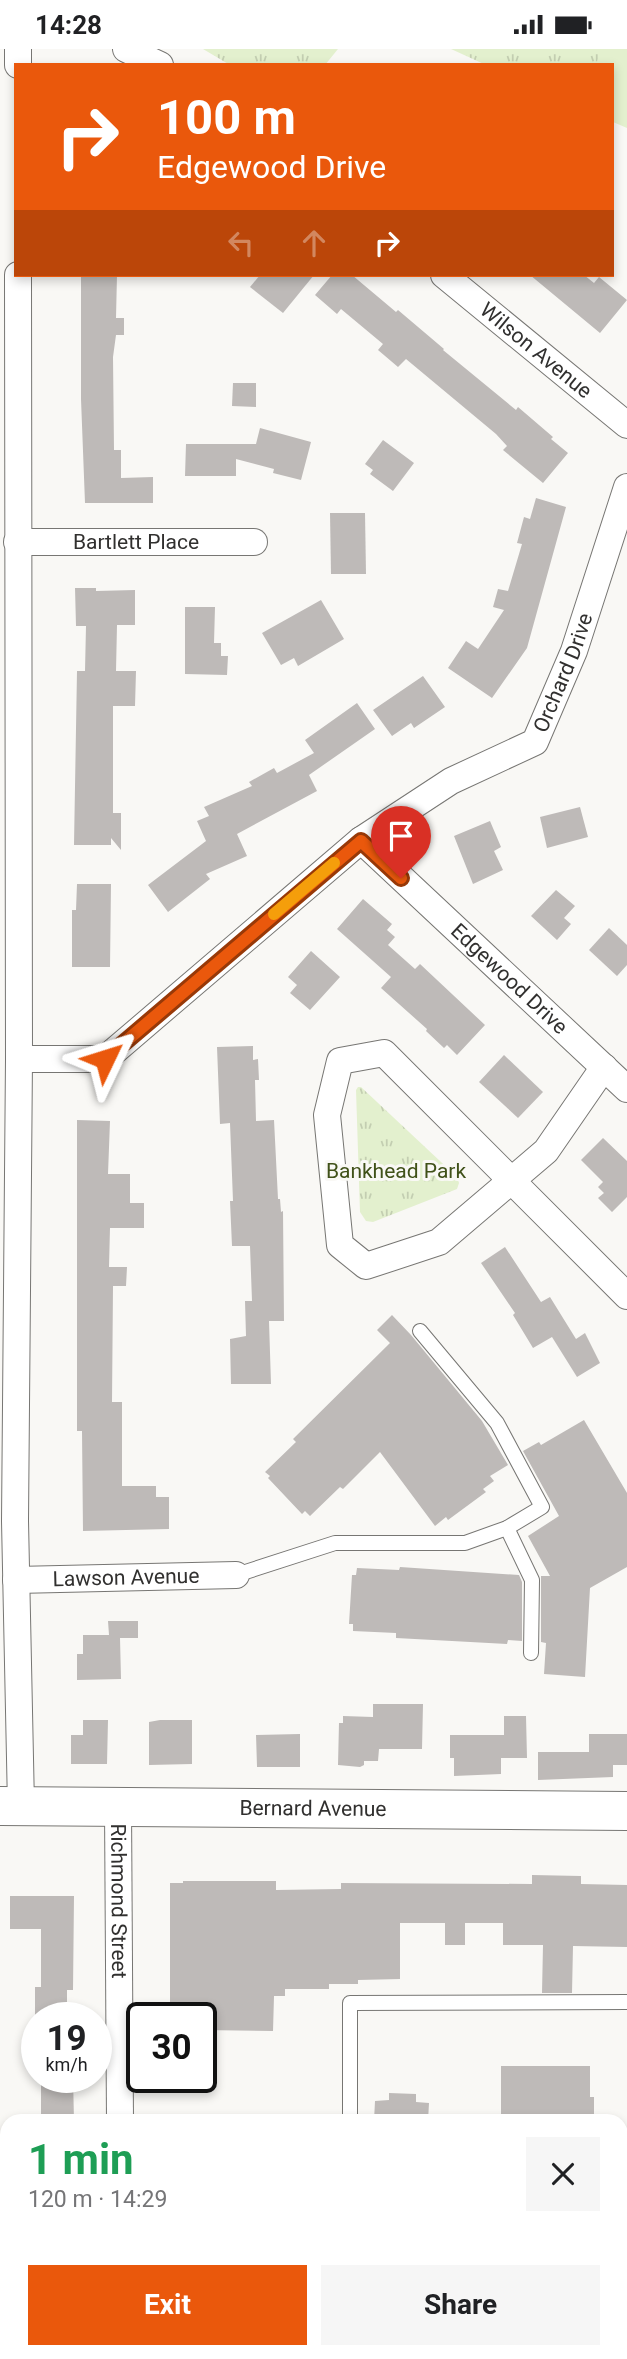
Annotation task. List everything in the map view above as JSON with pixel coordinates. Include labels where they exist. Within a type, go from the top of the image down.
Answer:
[{"type":"street","points":[[126,49],[156,63]]},
{"type":"street","points":[[10,1806],[16,1580],[7,1521],[19,1059],[8,677],[17,542],[18,277]]},
{"type":"street","name":"Wilson Avenue","points":[[446,277],[627,425]]},
{"type":"street","name":"Orchard Drive","points":[[19,1059],[105,1059],[361,841],[451,781],[535,742],[574,651],[627,487]]},
{"type":"street","name":"Bartlett Place","points":[[17,542],[254,542]]},
{"type":"street","name":"Edgewood Drive","points":[[361,841],[627,1089]]},
{"type":"street","points":[[604,1067],[546,1151],[511,1181],[439,1242],[366,1266],[340,1245],[327,1115],[340,1061],[384,1053],[511,1181],[627,1296]]},
{"type":"street","name":"Lawson Avenue","points":[[16,1580],[236,1575]]},
{"type":"street","name":"Bernard Avenue","points":[[10,1806],[627,1811]]},
{"type":"street","name":"Richmond Street","points":[[118,1807],[120,2114]]},
{"type":"lane","points":[[236,1575],[335,1543],[465,1543],[507,1528],[542,1507],[497,1423],[420,1331]]},
{"type":"lane","points":[[507,1528],[531,1580],[531,1653]]},
{"type":"lane","points":[[350,2114],[350,2003],[627,2002]]},
{"type":"green space","points":[[203,49],[338,49],[327,63],[227,63]]},
{"type":"green space","points":[[451,49],[627,49],[614,63],[482,63]]},
{"type":"green space","points":[[601,49],[627,49],[627,128],[614,122],[614,63],[597,63]]},
{"type":"green space","name":"Bankhead Park","points":[[358,1087],[457,1177],[457,1189],[373,1222],[366,1221],[360,1212]]},
{"type":"building","points":[[81,277],[117,277],[116,318],[124,318],[124,335],[116,335],[113,357],[114,450],[121,450],[121,478],[153,477],[153,503],[85,503],[81,399]]},
{"type":"building","points":[[258,277],[312,277],[283,313],[250,287]]},
{"type":"building","points":[[330,277],[354,277],[396,312],[398,310],[516,410],[518,407],[568,453],[543,483],[503,450],[507,446],[496,434],[406,359],[398,367],[378,350],[383,344],[341,309],[337,314],[315,295]]},
{"type":"building","points":[[532,277],[586,277],[594,283],[599,277],[627,300],[600,333]]},
{"type":"building","points":[[233,383],[256,383],[256,407],[232,406]]},
{"type":"building","points":[[260,428],[311,442],[301,480],[273,473],[274,469],[236,459],[236,476],[185,476],[186,444],[256,444]]},
{"type":"building","points":[[383,440],[414,463],[393,491],[370,474],[373,470],[365,464]]},
{"type":"building","points":[[536,498],[566,507],[527,648],[492,698],[448,668],[466,641],[478,649],[504,610],[493,607],[498,589],[508,591],[522,544],[517,543],[524,517],[530,519]]},
{"type":"building","points":[[330,513],[365,513],[366,574],[331,574]]},
{"type":"building","points":[[75,588],[96,588],[96,591],[135,590],[135,625],[117,625],[116,671],[136,671],[135,706],[113,706],[113,813],[121,813],[121,850],[111,838],[111,845],[74,845],[77,671],[85,671],[86,626],[76,626]]},
{"type":"building","points":[[321,600],[344,639],[298,666],[294,658],[281,665],[262,633]]},
{"type":"building","points":[[185,607],[215,607],[214,643],[221,643],[221,656],[228,656],[227,675],[185,674]]},
{"type":"building","points":[[423,676],[445,707],[414,728],[411,723],[392,736],[373,710]]},
{"type":"building","points":[[357,703],[375,729],[309,775],[317,791],[237,834],[247,856],[206,874],[210,879],[168,912],[148,885],[206,841],[197,821],[209,816],[204,807],[252,786],[249,782],[274,768],[277,773],[314,753],[305,740]]},
{"type":"building","points":[[580,807],[588,837],[547,848],[540,817]]},
{"type":"building","points":[[490,821],[501,847],[494,851],[503,870],[473,884],[454,836]]},
{"type":"building","points":[[77,884],[111,884],[110,967],[72,967],[72,910],[76,910]]},
{"type":"building","points":[[556,890],[575,906],[564,918],[571,924],[557,940],[531,916]]},
{"type":"building","points":[[363,899],[392,924],[387,930],[395,937],[388,945],[415,969],[420,964],[485,1025],[457,1055],[447,1045],[444,1048],[381,988],[391,977],[337,929]]},
{"type":"building","points":[[609,928],[627,945],[627,965],[617,976],[589,950]]},
{"type":"building","points":[[311,951],[340,977],[310,1010],[290,993],[297,985],[288,977]]},
{"type":"building","points":[[253,1046],[253,1060],[258,1059],[259,1080],[255,1080],[256,1121],[274,1120],[278,1199],[281,1212],[283,1211],[284,1321],[269,1321],[271,1384],[231,1384],[230,1339],[246,1336],[245,1301],[252,1301],[250,1246],[232,1246],[230,1123],[220,1124],[217,1047]]},
{"type":"building","points":[[504,1055],[543,1092],[518,1118],[479,1082]]},
{"type":"building","points":[[77,1120],[110,1121],[108,1174],[130,1174],[130,1203],[144,1203],[144,1228],[110,1228],[109,1267],[127,1267],[126,1286],[113,1286],[112,1402],[122,1402],[122,1486],[156,1486],[156,1497],[169,1497],[169,1529],[83,1531],[82,1431],[77,1431]]},
{"type":"building","points":[[603,1138],[627,1161],[627,1197],[612,1212],[598,1198],[604,1193],[598,1187],[603,1182],[581,1160]]},
{"type":"building","points":[[505,1247],[541,1302],[550,1297],[576,1339],[585,1333],[600,1363],[577,1377],[552,1337],[533,1348],[513,1315],[515,1313],[481,1263]]},
{"type":"building","points":[[392,1315],[482,1421],[508,1465],[490,1476],[494,1481],[483,1489],[486,1492],[448,1520],[446,1517],[435,1526],[380,1452],[343,1489],[340,1487],[310,1516],[305,1511],[302,1514],[265,1472],[296,1442],[293,1439],[390,1343],[377,1330]]},
{"type":"building","points":[[584,1420],[627,1493],[627,1567],[590,1588],[585,1677],[544,1674],[546,1643],[541,1642],[541,1576],[550,1576],[528,1536],[559,1516],[523,1451],[539,1442],[541,1445]]},
{"type":"building","points":[[400,1567],[519,1575],[522,1582],[522,1641],[508,1640],[507,1644],[396,1638],[396,1633],[353,1631],[353,1624],[349,1624],[352,1575],[356,1575],[357,1568],[399,1570]]},
{"type":"building","points":[[108,1621],[138,1621],[138,1638],[120,1638],[121,1679],[77,1680],[77,1654],[83,1654],[83,1635],[109,1635]]},
{"type":"building","points":[[373,1704],[423,1704],[422,1749],[379,1749],[378,1761],[364,1761],[364,1765],[360,1767],[338,1765],[339,1723],[343,1723],[343,1716],[373,1717]]},
{"type":"building","points":[[504,1716],[526,1716],[527,1758],[501,1758],[501,1774],[454,1776],[454,1758],[450,1758],[450,1735],[504,1735]]},
{"type":"building","points":[[83,1720],[108,1720],[107,1764],[71,1764],[71,1735],[83,1735]]},
{"type":"building","points":[[192,1720],[192,1764],[149,1765],[149,1722]]},
{"type":"building","points":[[300,1734],[300,1767],[257,1767],[256,1735]]},
{"type":"building","points":[[589,1734],[627,1734],[627,1765],[613,1765],[613,1777],[538,1780],[538,1752],[589,1752]]},
{"type":"building","points":[[532,1875],[581,1876],[581,1884],[627,1885],[627,1947],[573,1946],[572,1993],[542,1993],[543,1945],[503,1945],[503,1923],[465,1923],[465,1945],[445,1945],[445,1923],[400,1923],[400,1979],[329,1984],[329,1989],[285,1989],[285,1996],[274,1996],[273,2031],[217,2030],[217,2002],[170,2002],[170,1883],[276,1881],[276,1890],[341,1889],[341,1883],[532,1884]]},
{"type":"building","points":[[10,1896],[74,1896],[73,1990],[67,1990],[67,2002],[35,2002],[35,1987],[41,1987],[41,1929],[10,1929]]},
{"type":"building","points":[[501,2066],[590,2066],[590,2097],[594,2097],[594,2114],[501,2114]]},
{"type":"building","points":[[41,2093],[73,2093],[74,2114],[41,2114]]},
{"type":"building","points":[[389,2093],[416,2094],[416,2102],[429,2103],[428,2114],[374,2114],[375,2101],[389,2100]]},
{"type":"slow traffic","points":[[274,914],[334,863]]},
{"type":"route","points":[[105,1059],[361,841],[401,878]]}]
